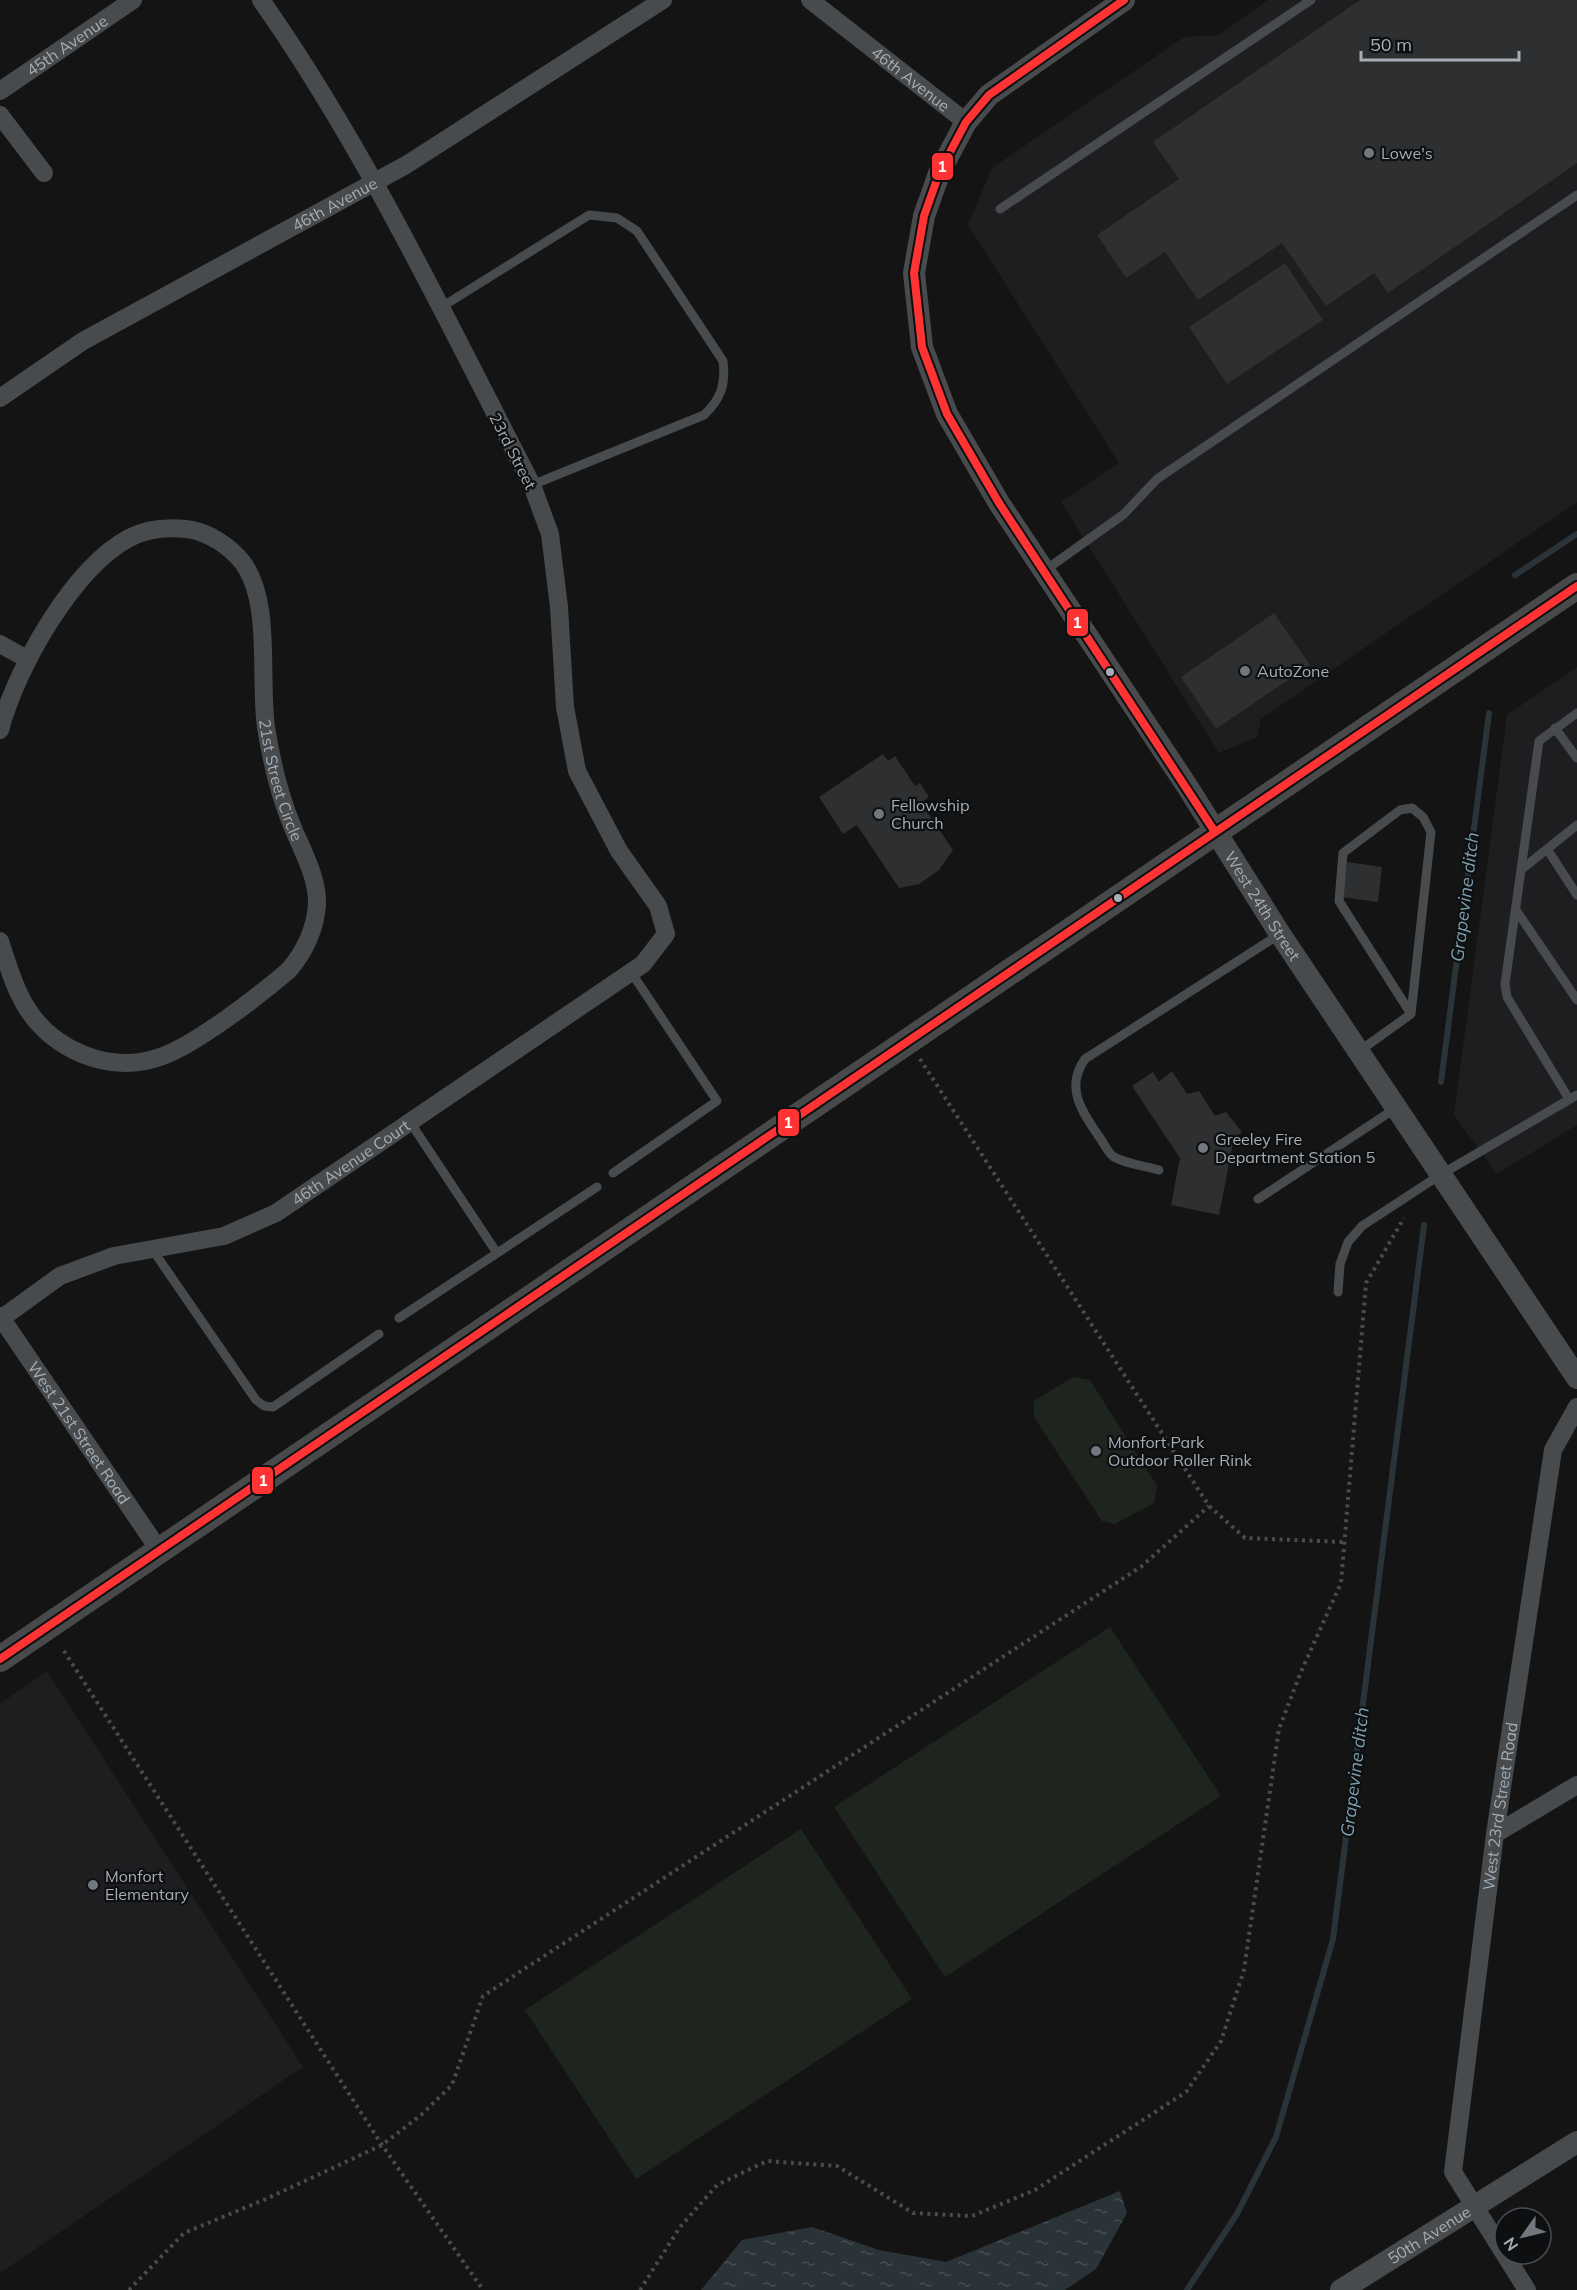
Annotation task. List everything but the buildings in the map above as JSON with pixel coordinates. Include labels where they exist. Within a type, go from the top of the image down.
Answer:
[{"type":"main road","points":[[0,1659],[1577,586]]},
{"type":"street","name":"45th Avenue","points":[[0,91],[133,0]]},
{"type":"street","name":"23rd Street","points":[[261,0],[318,86],[373,184],[532,485],[550,534],[560,607],[565,708],[577,771],[619,851],[658,906],[666,934]]},
{"type":"street","name":"46th Avenue","points":[[0,398],[82,341],[373,184],[470,125],[663,0]]},
{"type":"street","name":"46th Avenue","points":[[810,0],[966,122],[989,95],[1124,0]]},
{"type":"street","points":[[0,115],[44,173]]},
{"type":"street","name":"West 24th Street","points":[[966,122],[940,171],[924,216],[914,273],[922,347],[946,414],[981,473],[1280,934],[1577,1378]]},
{"type":"street","name":"21st Street Circle","points":[[0,730],[6,708],[27,659],[47,625],[80,582],[111,551],[129,538],[169,527],[192,530],[213,538],[228,548],[242,562],[254,582],[260,608],[261,684],[266,728],[277,779],[290,821],[314,878],[316,905],[311,935],[300,957],[289,970],[183,1047],[159,1058],[142,1061],[102,1061],[84,1056],[36,1023],[24,1005],[0,941]]},
{"type":"street","points":[[0,644],[27,659]]},
{"type":"street","name":"46th Avenue Court","points":[[0,1319],[60,1276],[114,1256],[224,1236],[276,1213],[631,972],[642,964],[666,934]]},
{"type":"street","name":"West 21st Street Road","points":[[0,1319],[159,1550]]},
{"type":"street","name":"West 23rd Street Road","points":[[1527,2290],[1453,2172],[1495,1834],[1553,1450],[1577,1407]]},
{"type":"street","points":[[1495,1834],[1577,1785]]},
{"type":"street","name":"50th Avenue","points":[[1341,2290],[1577,2142]]},
{"type":"lane","points":[[1000,209],[1311,0]]},
{"type":"lane","points":[[1044,571],[1124,514],[1157,479],[1577,195]]},
{"type":"lane","points":[[440,308],[589,215],[617,218],[637,231],[723,361],[725,376],[722,392],[715,405],[704,415],[532,485]]},
{"type":"lane","points":[[1338,1292],[1340,1264],[1348,1242],[1362,1226],[1440,1175],[1573,1097],[1507,998],[1505,984],[1539,741],[1577,713]]},
{"type":"lane","points":[[1555,728],[1577,758]]},
{"type":"lane","points":[[1359,1052],[1411,1014],[1431,832],[1423,817],[1412,808],[1400,810],[1343,853],[1339,901],[1411,1014]]},
{"type":"lane","points":[[1521,870],[1577,825]]},
{"type":"lane","points":[[1546,849],[1577,895]]},
{"type":"lane","points":[[1516,910],[1577,1000]]},
{"type":"lane","points":[[1159,1170],[1113,1157],[1082,1113],[1076,1096],[1077,1070],[1085,1059],[1280,934]]},
{"type":"lane","points":[[613,1173],[717,1101],[631,972]]},
{"type":"lane","points":[[1258,1199],[1396,1108]]},
{"type":"lane","points":[[410,1122],[497,1253]]},
{"type":"lane","points":[[399,1318],[597,1187]]},
{"type":"lane","points":[[152,1249],[256,1400],[264,1406],[273,1407],[379,1334]]},
{"type":"path","points":[[908,1041],[1209,1506],[1245,1538],[1344,1542]]},
{"type":"path","points":[[640,2290],[680,2227],[717,2185],[766,2161],[837,2166],[913,2213],[972,2216],[1035,2190],[1186,2092],[1221,2041],[1244,1970],[1280,1729],[1300,1674],[1341,1583],[1366,1283],[1407,1213]]},
{"type":"path","points":[[129,2290],[184,2233],[266,2199],[382,2145],[421,2115],[452,2085],[483,1996],[1142,1566],[1209,1506]]},
{"type":"path","points":[[64,1651],[382,2145],[483,2290]]},
{"type":"shaded area","points":[[1268,0],[1577,0],[1577,502],[1261,719],[1257,737],[1219,753],[1061,502],[1119,463],[968,225],[992,168],[1184,37],[1219,35]]},
{"type":"shaded area","points":[[1577,667],[1577,1125],[1497,1174],[1454,1115],[1507,715]]},
{"type":"shaded area","name":"Monfort Park Outdoor Roller Rink","points":[[1073,1377],[1090,1380],[1157,1486],[1154,1503],[1115,1524],[1102,1521],[1034,1417],[1034,1401]]},
{"type":"shaded area","points":[[1110,1627],[1221,1796],[945,1977],[834,1807]]},
{"type":"shaded area","name":"Monfort Elementary","points":[[47,1671],[303,2067],[0,2273],[0,1704]]},
{"type":"shaded area","points":[[801,1829],[912,1999],[636,2179],[525,2010]]},
{"type":"water","points":[[1120,2191],[1127,2213],[1096,2269],[1065,2290],[701,2290],[742,2240],[812,2227],[879,2250],[946,2262]]},
{"type":"waterway","name":"Grapevine ditch","points":[[1515,575],[1577,534]]},
{"type":"waterway","name":"Grapevine ditch","points":[[1441,1082],[1489,713]]},
{"type":"waterway","name":"Grapevine ditch","points":[[1187,2290],[1237,2214],[1276,2137],[1333,1939],[1424,1225]]},
{"type":"transit line","name":"1","points":[[1124,0],[989,95],[966,122],[940,171],[924,216],[914,273],[922,347],[947,414],[999,503],[1215,832]]},
{"type":"transit line","name":"1","points":[[0,1659],[1577,586]]},
{"type":"place","name":"Lowe's","points":[[1369,153]]},
{"type":"place","name":"AutoZone","points":[[1245,671]]},
{"type":"place","name":"Fellowship Church","points":[[879,814]]},
{"type":"place","name":"Greeley Fire Department Station 5","points":[[1203,1148]]},
{"type":"place","name":"Monfort Park Outdoor Roller Rink","points":[[1096,1451]]},
{"type":"place","name":"Monfort Elementary","points":[[93,1885]]}]
